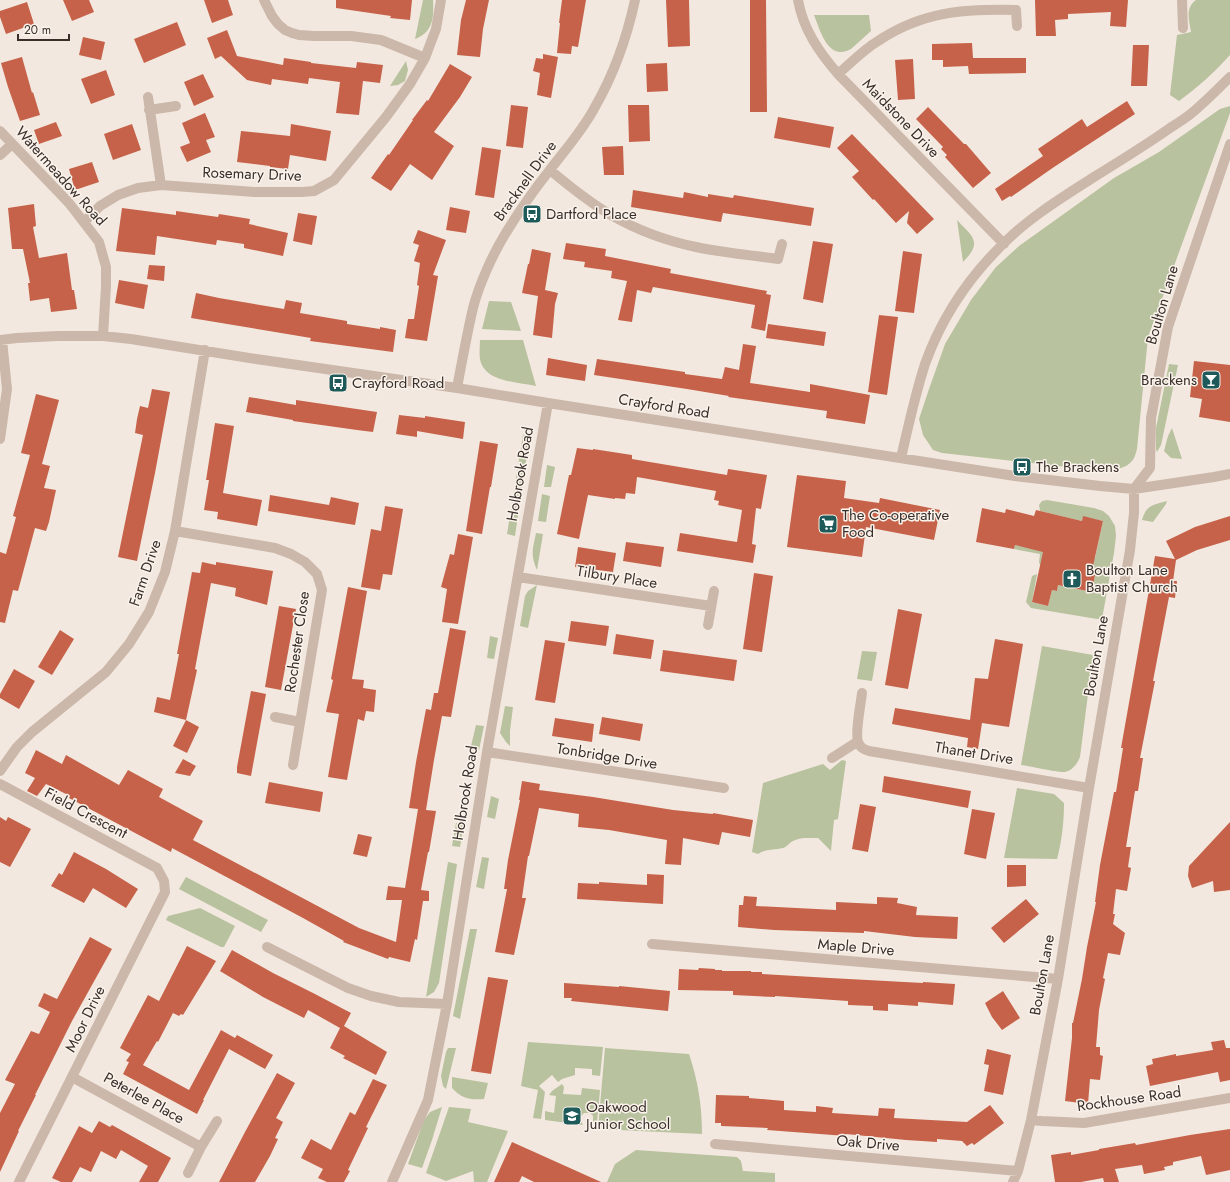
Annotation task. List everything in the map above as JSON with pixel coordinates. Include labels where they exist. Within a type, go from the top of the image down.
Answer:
[{"type":"street","points":[[264,0],[278,24],[285,30],[292,33],[307,35],[351,36],[380,40],[425,58]]},
{"type":"street","name":"Rosemary Drive","points":[[84,222],[100,206],[118,195],[138,188],[160,185],[254,192],[302,192],[314,191],[334,180],[386,117],[410,84],[425,58],[436,29],[441,0]]},
{"type":"street","name":"Bracknell Drive","points":[[456,388],[474,306],[486,272],[504,237],[533,191],[580,131],[598,103],[618,59],[635,0]]},
{"type":"street","name":"Maidstone Drive","points":[[798,0],[804,20],[814,43],[838,74],[1004,244]]},
{"type":"street","points":[[1182,0],[1184,28]]},
{"type":"street","points":[[838,74],[861,53],[888,34],[909,24],[935,16],[968,10],[1016,10],[1017,26]]},
{"type":"street","points":[[901,458],[918,388],[926,364],[935,341],[951,310],[965,288],[1004,244],[1026,224],[1192,113],[1230,77]]},
{"type":"street","points":[[148,97],[160,185]]},
{"type":"street","points":[[150,110],[176,106]]},
{"type":"street","name":"Watermeadow Road","points":[[0,131],[69,203],[99,242],[106,268],[103,336]]},
{"type":"street","points":[[0,155],[12,144]]},
{"type":"street","name":"Boulton Lane","points":[[1014,1182],[1031,1120],[1058,979],[1130,550],[1134,513],[1134,489],[1150,468],[1151,418],[1168,327],[1230,144]]},
{"type":"street","points":[[550,170],[588,201],[612,216],[662,238],[697,247],[778,259],[782,244]]},
{"type":"street","name":"Crayford Road","points":[[1,340],[58,336],[103,336],[131,339],[456,388],[1015,476],[1100,486],[1134,489],[1230,474]]},
{"type":"street","points":[[0,439],[7,388],[1,340]]},
{"type":"street","name":"Farm Drive","points":[[0,771],[17,747],[32,732],[106,672],[129,644],[149,612],[165,572],[175,531],[205,350]]},
{"type":"street","name":"Holbrook Road","points":[[392,1182],[428,1100],[447,1004],[487,752],[548,403]]},
{"type":"street","name":"Rochester Close","points":[[175,531],[275,548],[291,554],[305,562],[317,574],[322,590],[293,766]]},
{"type":"street","name":"Tilbury Place","points":[[518,577],[711,606]]},
{"type":"street","points":[[708,625],[714,591]]},
{"type":"street","points":[[832,758],[857,742],[862,693]]},
{"type":"street","points":[[275,717],[300,722]]},
{"type":"street","name":"Thanet Drive","points":[[857,742],[862,748],[869,751],[1089,788]]},
{"type":"street","name":"Tonbridge Drive","points":[[487,752],[724,788]]},
{"type":"street","name":"Field Crescent","points":[[0,784],[157,868]]},
{"type":"street","name":"Moor Drive","points":[[19,1182],[165,892],[164,881],[157,868]]},
{"type":"street","name":"Maple Drive","points":[[652,944],[1058,979]]},
{"type":"street","points":[[267,947],[348,988],[373,996],[399,1002],[447,1004]]},
{"type":"street","name":"Peterlee Place","points":[[72,1077],[200,1146]]},
{"type":"street","name":"Rockhouse Road","points":[[1031,1120],[1042,1122],[1084,1123],[1230,1098]]},
{"type":"street","points":[[188,1173],[200,1146],[217,1121]]},
{"type":"street","name":"Oak Drive","points":[[715,1144],[1018,1171]]},
{"type":"green space","points":[[423,0],[433,0],[431,24],[426,32],[415,39]]},
{"type":"green space","points":[[1196,0],[1230,0],[1230,55],[1206,80],[1179,101],[1170,95],[1177,35],[1191,32],[1189,10]]},
{"type":"green space","points":[[814,15],[869,15],[871,31],[851,49],[843,52],[836,51],[831,48],[822,36]]},
{"type":"green space","points":[[406,61],[408,70],[405,81],[398,85],[390,86]]},
{"type":"green space","points":[[1230,106],[1230,113],[1148,337],[1137,449],[1135,457],[1132,461],[1120,469],[1099,470],[942,453],[933,450],[923,435],[919,419],[929,389],[945,344],[971,300],[996,267],[1019,246],[1114,178],[1159,152],[1220,109]]},
{"type":"green space","points":[[957,220],[968,231],[974,240],[973,249],[963,262]]},
{"type":"green space","points":[[489,301],[511,302],[521,331],[482,329]]},
{"type":"green space","points":[[480,340],[523,340],[536,386],[511,382],[494,377],[483,367],[480,359]]},
{"type":"green space","points":[[1169,364],[1178,365],[1161,445],[1157,452],[1156,428]]},
{"type":"green space","points":[[1172,428],[1182,459],[1171,458],[1164,451]]},
{"type":"green space","points":[[528,434],[529,440],[515,536],[507,534],[523,435]]},
{"type":"green space","points":[[547,465],[555,467],[551,487],[544,487]]},
{"type":"green space","points":[[542,494],[550,496],[546,522],[538,521]]},
{"type":"green space","points":[[1047,500],[1094,508],[1103,511],[1109,516],[1115,526],[1116,536],[1114,553],[1102,619],[1031,608],[1026,602],[1032,576],[1037,574],[1032,602],[1048,606],[1052,590],[1057,591],[1058,585],[1092,592],[1095,576],[1040,565],[1040,554],[1014,549],[1015,545],[1095,558],[1103,521],[1083,517],[1082,521],[1040,511],[1039,505],[1042,501]]},
{"type":"green space","points":[[1167,501],[1153,522],[1142,520],[1148,508]]},
{"type":"green space","points":[[536,533],[543,534],[537,570],[533,555]]},
{"type":"green space","points":[[537,585],[528,628],[520,626],[525,596],[528,591]]},
{"type":"green space","points":[[490,636],[498,638],[494,659],[487,658]]},
{"type":"green space","points":[[1042,646],[1093,655],[1080,757],[1078,762],[1070,770],[1065,772],[1021,765]]},
{"type":"green space","points":[[862,651],[877,652],[872,681],[857,679]]},
{"type":"green space","points":[[505,706],[513,707],[510,746],[500,733]]},
{"type":"green space","points":[[476,725],[484,726],[479,750],[471,746]]},
{"type":"green space","points":[[842,760],[846,761],[838,819],[834,820],[831,851],[818,838],[802,838],[783,848],[767,850],[758,854],[752,852],[763,783],[823,764],[830,770]]},
{"type":"green space","points":[[1017,788],[1054,794],[1064,803],[1064,817],[1057,859],[1004,858]]},
{"type":"green space","points":[[491,796],[499,799],[495,819],[487,817]]},
{"type":"green space","points":[[456,823],[464,823],[460,847],[452,846]]},
{"type":"green space","points":[[482,857],[489,858],[484,889],[476,887]]},
{"type":"green space","points":[[448,862],[457,864],[439,983],[434,992],[426,997]]},
{"type":"green space","points":[[186,877],[268,920],[261,932],[179,889]]},
{"type":"green space","points":[[200,908],[235,926],[224,947],[221,947],[166,920],[168,916]]},
{"type":"green space","points":[[470,929],[477,929],[460,1019],[453,1016]]},
{"type":"green space","points":[[528,1042],[603,1047],[600,1076],[592,1075],[592,1069],[575,1068],[575,1075],[562,1079],[558,1082],[552,1075],[539,1086],[545,1092],[541,1119],[533,1118],[538,1090],[521,1086]]},
{"type":"green space","points":[[448,1048],[456,1048],[446,1089],[443,1086],[441,1076]]},
{"type":"green space","points":[[605,1048],[689,1054],[699,1093],[702,1134],[598,1129]]},
{"type":"green space","points":[[452,1077],[488,1083],[484,1099],[470,1099],[463,1097],[452,1088]]},
{"type":"green space","points":[[562,1084],[564,1087],[563,1094],[581,1095],[582,1088],[600,1090],[597,1122],[593,1122],[593,1116],[590,1113],[584,1113],[581,1116],[580,1120],[583,1125],[545,1120],[545,1111],[554,1113],[556,1096],[549,1095]]},
{"type":"green space","points":[[442,1107],[422,1168],[408,1164],[424,1120],[430,1112]]},
{"type":"green space","points":[[449,1107],[471,1109],[468,1122],[508,1131],[487,1182],[474,1182],[473,1171],[446,1181],[426,1173]]},
{"type":"green space","points":[[636,1150],[737,1157],[741,1161],[743,1171],[775,1173],[775,1182],[607,1182],[615,1164]]},
{"type":"building","points":[[63,0],[89,0],[94,12],[72,21]]},
{"type":"building","points":[[204,0],[228,0],[233,15],[212,23]]},
{"type":"building","points":[[336,0],[412,0],[410,20],[390,18],[391,16],[336,8]]},
{"type":"building","points":[[466,0],[489,0],[483,29],[480,57],[457,55],[461,20]]},
{"type":"building","points":[[562,0],[586,0],[578,47],[572,46],[571,54],[557,53]]},
{"type":"building","points":[[666,0],[689,0],[690,46],[668,47]]},
{"type":"building","points":[[750,0],[766,0],[767,112],[750,112]]},
{"type":"building","points":[[1035,0],[1128,0],[1126,27],[1110,26],[1111,12],[1068,14],[1068,19],[1055,20],[1056,36],[1036,36]]},
{"type":"building","points":[[27,2],[34,24],[6,34],[0,17],[0,11]]},
{"type":"building","points":[[177,22],[186,45],[144,63],[134,39]]},
{"type":"building","points":[[227,30],[237,56],[283,65],[284,58],[311,63],[356,68],[357,62],[383,65],[380,83],[363,81],[359,115],[336,113],[340,82],[309,78],[308,84],[272,79],[271,85],[247,80],[221,56],[215,59],[207,38]]},
{"type":"building","points":[[83,37],[105,42],[101,60],[79,55]]},
{"type":"building","points":[[972,43],[973,58],[1026,58],[1026,73],[969,74],[968,66],[943,67],[943,60],[932,60],[932,44]]},
{"type":"building","points":[[1133,45],[1149,45],[1147,86],[1131,86]]},
{"type":"building","points":[[543,54],[558,57],[551,98],[537,95],[540,73],[533,71],[536,58],[543,59]]},
{"type":"building","points":[[22,57],[40,115],[20,121],[1,63]]},
{"type":"building","points":[[913,59],[915,99],[898,100],[895,60]]},
{"type":"building","points":[[667,63],[668,91],[647,92],[646,64]]},
{"type":"building","points":[[450,64],[472,77],[460,97],[434,132],[454,146],[432,180],[410,164],[391,191],[371,178],[388,154],[389,155],[412,120],[427,100],[428,101]]},
{"type":"building","points":[[106,70],[115,95],[91,104],[81,79]]},
{"type":"building","points":[[203,74],[214,97],[194,106],[184,82]]},
{"type":"building","points":[[1127,101],[1135,114],[1011,197],[1010,196],[1002,201],[995,189],[1043,156],[1038,149],[1082,119],[1087,127]]},
{"type":"building","points":[[511,105],[528,107],[523,148],[506,146]]},
{"type":"building","points":[[628,105],[649,105],[650,141],[629,142]]},
{"type":"building","points":[[928,107],[964,144],[966,144],[991,173],[973,188],[945,157],[947,155],[941,149],[943,147],[916,119]]},
{"type":"building","points":[[205,113],[215,137],[206,140],[211,152],[187,162],[180,147],[190,143],[182,123]]},
{"type":"building","points":[[778,117],[834,127],[830,148],[774,138]]},
{"type":"building","points":[[56,122],[62,136],[39,144],[34,130]]},
{"type":"building","points":[[132,124],[141,150],[113,160],[104,134]]},
{"type":"building","points":[[291,124],[331,131],[326,161],[290,155],[288,169],[237,162],[241,131],[290,136]]},
{"type":"building","points":[[852,134],[934,219],[917,234],[907,223],[909,211],[896,223],[852,177],[859,171],[837,148]]},
{"type":"building","points":[[623,146],[624,175],[604,175],[602,147]]},
{"type":"building","points":[[482,147],[501,150],[494,198],[475,195]]},
{"type":"building","points":[[92,162],[99,182],[75,190],[69,169]]},
{"type":"building","points":[[633,190],[683,198],[684,192],[708,197],[708,194],[733,198],[734,195],[814,208],[811,226],[723,213],[721,222],[631,207]]},
{"type":"building","points":[[34,204],[36,226],[33,227],[39,258],[67,253],[72,290],[74,290],[77,309],[51,312],[49,298],[30,301],[28,283],[30,283],[23,249],[12,249],[8,208]]},
{"type":"building","points":[[450,207],[470,211],[466,233],[446,230]]},
{"type":"building","points":[[122,208],[176,215],[176,211],[218,217],[219,214],[250,219],[249,224],[288,233],[283,256],[244,248],[244,244],[217,240],[216,245],[157,236],[155,255],[116,251]]},
{"type":"building","points":[[298,213],[317,216],[312,245],[293,241]]},
{"type":"building","points":[[418,230],[446,240],[433,275],[438,276],[427,341],[405,338],[408,319],[414,319],[419,286],[417,285],[420,263],[414,261],[419,245],[413,243]]},
{"type":"building","points":[[813,241],[833,244],[823,303],[803,299]]},
{"type":"building","points":[[566,243],[606,249],[605,256],[671,269],[670,273],[767,291],[766,294],[771,295],[765,331],[751,328],[755,305],[653,287],[651,293],[637,290],[632,322],[618,320],[627,281],[611,278],[612,271],[584,267],[585,262],[563,259]]},
{"type":"building","points":[[532,249],[551,253],[545,290],[558,293],[555,304],[552,338],[533,335],[538,296],[522,293]]},
{"type":"building","points":[[903,251],[922,254],[914,313],[895,311]]},
{"type":"building","points":[[149,265],[165,266],[164,281],[147,279]]},
{"type":"building","points":[[119,280],[148,285],[144,309],[115,303]]},
{"type":"building","points":[[196,293],[284,309],[286,300],[302,303],[300,313],[347,321],[347,324],[396,330],[393,352],[310,341],[311,338],[191,318]]},
{"type":"building","points":[[879,315],[898,317],[887,395],[868,392]]},
{"type":"building","points":[[768,324],[826,332],[824,346],[766,338]]},
{"type":"building","points":[[743,344],[756,346],[750,383],[810,392],[810,384],[870,395],[865,424],[826,418],[827,411],[728,397],[729,396],[594,375],[597,359],[722,379],[725,367],[739,370]]},
{"type":"building","points":[[548,358],[587,365],[585,381],[546,375]]},
{"type":"building","name":"Brackens","points":[[1194,361],[1230,365],[1230,422],[1199,417],[1202,399],[1190,397]]},
{"type":"building","points":[[152,389],[170,392],[137,561],[118,557],[143,435],[135,433],[137,419],[140,406],[148,408]]},
{"type":"building","points":[[36,394],[59,400],[42,464],[50,466],[44,488],[56,490],[46,531],[35,528],[18,591],[13,590],[5,623],[0,622],[0,552],[6,554],[16,517],[13,516],[30,455],[21,453]]},
{"type":"building","points":[[249,397],[296,405],[296,400],[377,412],[373,432],[293,421],[246,412]]},
{"type":"building","points":[[399,415],[425,418],[425,416],[465,422],[463,439],[417,431],[417,437],[396,434]]},
{"type":"building","points":[[215,423],[234,426],[223,493],[262,500],[257,526],[217,519],[218,512],[204,510],[209,480],[206,480]]},
{"type":"building","points":[[480,441],[498,444],[482,534],[466,531]]},
{"type":"building","points":[[577,448],[632,455],[632,459],[727,475],[728,469],[767,475],[761,509],[756,508],[752,544],[756,545],[753,563],[677,551],[680,533],[737,542],[742,510],[718,505],[719,501],[714,500],[716,491],[637,477],[635,494],[626,493],[625,499],[588,495],[579,539],[557,534],[569,475],[571,475]]},
{"type":"building","name":"The Co-operative Food","points":[[797,475],[846,481],[844,498],[879,503],[880,498],[940,510],[934,540],[866,527],[862,557],[787,547]]},
{"type":"building","points":[[270,495],[329,505],[331,497],[359,503],[355,525],[268,511]]},
{"type":"building","points":[[385,506],[403,509],[392,575],[383,574],[380,590],[361,587],[371,529],[381,531]]},
{"type":"building","points":[[982,508],[1005,513],[1006,509],[1034,516],[1036,510],[1082,521],[1083,516],[1103,521],[1091,575],[1095,575],[1092,592],[1058,585],[1057,591],[1052,590],[1048,606],[1032,602],[1043,552],[1015,545],[1014,549],[976,542]]},
{"type":"building","points":[[1230,516],[1230,540],[1197,550],[1176,560],[1173,581],[1177,581],[1175,598],[1169,597],[1140,758],[1143,758],[1138,791],[1135,791],[1126,847],[1131,847],[1128,867],[1131,868],[1127,891],[1116,889],[1113,924],[1125,933],[1120,955],[1108,953],[1103,978],[1105,979],[1099,1010],[1096,1047],[1100,1047],[1100,1055],[1103,1056],[1100,1080],[1090,1079],[1088,1104],[1065,1101],[1072,1038],[1072,1023],[1082,979],[1096,902],[1100,865],[1114,792],[1116,792],[1123,748],[1121,748],[1155,556],[1175,559],[1166,541],[1195,527]]},
{"type":"building","points":[[458,534],[473,537],[458,624],[442,622],[447,589],[441,587],[450,554],[454,555]]},
{"type":"building","points":[[626,542],[664,547],[661,567],[623,561]]},
{"type":"building","points":[[578,547],[616,553],[613,572],[575,567]]},
{"type":"building","points":[[202,562],[216,565],[216,562],[273,571],[267,605],[235,596],[236,588],[211,583],[195,669],[197,670],[186,720],[154,712],[157,697],[170,700],[192,572],[200,573]]},
{"type":"building","points":[[754,573],[773,576],[762,652],[743,649]]},
{"type":"building","points":[[348,587],[367,591],[352,679],[364,680],[363,688],[376,690],[374,712],[366,711],[364,721],[358,719],[347,780],[328,777],[339,714],[326,712],[333,680],[331,679]]},
{"type":"building","points":[[279,606],[296,609],[281,690],[265,687]]},
{"type":"building","points":[[898,609],[922,614],[908,689],[885,685]]},
{"type":"building","points":[[571,621],[609,626],[606,646],[568,641]]},
{"type":"building","points":[[450,628],[466,631],[451,717],[442,716],[434,760],[426,810],[436,811],[421,890],[429,891],[429,901],[423,901],[417,940],[415,939],[410,962],[389,957],[388,959],[343,942],[344,941],[303,918],[172,848],[171,852],[69,798],[70,796],[46,784],[37,796],[27,791],[35,778],[25,773],[36,750],[62,764],[66,755],[119,785],[128,770],[163,789],[159,797],[203,821],[193,840],[359,928],[396,942],[402,900],[386,900],[388,886],[405,888],[418,809],[409,808],[416,762],[426,709],[431,710],[434,693],[438,693]]},
{"type":"building","points":[[60,630],[74,639],[52,675],[38,667]]},
{"type":"building","points":[[616,634],[654,640],[651,659],[613,654]]},
{"type":"building","points":[[995,639],[1023,644],[1009,727],[982,723],[978,749],[967,747],[968,738],[892,724],[895,708],[970,720],[975,678],[988,679]]},
{"type":"building","points":[[545,640],[565,643],[555,703],[535,700]]},
{"type":"building","points":[[663,650],[737,660],[734,681],[660,671]]},
{"type":"building","points":[[14,669],[35,681],[19,709],[0,698],[0,694]]},
{"type":"building","points":[[251,691],[266,694],[251,776],[237,773],[237,767]]},
{"type":"building","points":[[602,717],[643,724],[640,741],[599,734]]},
{"type":"building","points":[[555,718],[594,724],[592,742],[552,736]]},
{"type":"building","points":[[186,720],[199,727],[187,753],[173,746]]},
{"type":"building","points":[[183,759],[196,766],[190,776],[175,773]]},
{"type":"building","points":[[884,776],[971,791],[968,808],[882,792]]},
{"type":"building","points":[[522,781],[540,784],[539,790],[673,810],[713,813],[753,820],[750,837],[722,832],[719,845],[683,838],[681,865],[665,864],[667,840],[609,830],[578,827],[579,814],[539,808],[528,856],[522,898],[526,898],[514,955],[495,952],[507,889],[504,889]]},
{"type":"building","points":[[269,782],[323,792],[320,812],[265,803]]},
{"type":"building","points":[[860,804],[876,807],[868,852],[852,849]]},
{"type":"building","points":[[972,809],[995,813],[986,859],[964,854]]},
{"type":"building","points":[[0,817],[6,821],[8,817],[31,829],[10,867],[0,862]]},
{"type":"building","points":[[1230,822],[1230,890],[1214,892],[1213,881],[1192,888],[1188,876],[1189,866]]},
{"type":"building","points":[[358,834],[372,837],[367,857],[353,854]]},
{"type":"building","points":[[74,852],[106,869],[138,889],[126,908],[93,888],[84,903],[51,886],[59,873],[62,875]]},
{"type":"building","points":[[1007,865],[1026,865],[1026,886],[1007,887]]},
{"type":"building","points":[[647,874],[664,875],[663,904],[577,899],[578,883],[599,884],[599,882],[647,885]]},
{"type":"building","points":[[744,896],[757,897],[756,906],[836,910],[836,902],[877,904],[877,897],[898,898],[897,903],[917,907],[916,915],[958,917],[957,939],[915,937],[864,931],[864,933],[774,930],[738,927],[739,905],[743,905]]},
{"type":"building","points":[[1026,899],[1039,914],[1004,943],[991,928]]},
{"type":"building","points":[[90,937],[112,949],[72,1021],[35,1095],[0,1172],[0,1113],[15,1084],[5,1080],[31,1031],[39,1034],[50,1012],[38,1006],[44,993],[57,999]]},
{"type":"building","points":[[187,946],[216,961],[183,1015],[181,1014],[179,1016],[173,1013],[158,1042],[157,1041],[143,1065],[189,1090],[221,1030],[235,1038],[237,1035],[273,1055],[265,1069],[229,1049],[197,1114],[123,1074],[129,1062],[126,1061],[131,1054],[120,1048],[148,995],[159,1001]]},
{"type":"building","points":[[232,950],[351,1013],[344,1026],[387,1052],[376,1075],[343,1058],[345,1056],[330,1048],[340,1028],[308,1010],[304,1018],[263,997],[220,971]]},
{"type":"building","points":[[699,968],[722,971],[762,972],[762,974],[955,984],[953,1005],[918,1002],[918,1006],[888,1004],[888,1011],[873,1010],[873,1006],[848,1005],[848,1001],[733,995],[733,991],[678,990],[679,969],[698,970]]},
{"type":"building","points":[[488,977],[508,980],[491,1074],[471,1071]]},
{"type":"building","points":[[564,983],[670,991],[668,1011],[571,1001],[572,998],[564,998]]},
{"type":"building","points":[[1003,991],[1020,1018],[1002,1030],[992,1017],[985,1003]]},
{"type":"building","points":[[1224,1040],[1226,1048],[1230,1048],[1230,1080],[1220,1082],[1218,1072],[1150,1086],[1146,1066],[1153,1064],[1152,1059],[1176,1054],[1176,1056],[1213,1050],[1211,1042]]},
{"type":"building","points":[[987,1049],[1011,1055],[1003,1095],[984,1091],[989,1065],[984,1064]]},
{"type":"building","points":[[277,1073],[295,1083],[276,1118],[283,1122],[275,1138],[278,1139],[270,1156],[255,1182],[219,1182],[245,1132]]},
{"type":"building","points":[[373,1079],[387,1085],[366,1127],[368,1128],[348,1170],[350,1171],[344,1182],[327,1182],[318,1178],[323,1169],[301,1158],[311,1139],[331,1150],[350,1112],[355,1115]]},
{"type":"building","points":[[716,1095],[749,1096],[749,1098],[784,1101],[784,1110],[816,1112],[816,1106],[833,1108],[832,1113],[878,1116],[879,1108],[895,1109],[894,1118],[967,1122],[990,1105],[1004,1123],[974,1145],[972,1143],[967,1146],[962,1141],[937,1139],[937,1142],[846,1134],[846,1136],[767,1130],[768,1128],[721,1126],[721,1123],[715,1123]]},
{"type":"building","points":[[99,1121],[110,1127],[112,1125],[171,1158],[158,1182],[139,1182],[148,1166],[121,1150],[116,1159],[101,1151],[91,1172],[80,1167],[72,1182],[61,1182],[52,1178],[79,1126],[92,1133]]},
{"type":"building","points":[[1230,1129],[1230,1170],[1206,1175],[1201,1156],[1173,1162],[1173,1165],[1164,1167],[1165,1170],[1144,1174],[1142,1165],[1115,1169],[1119,1182],[1104,1182],[1103,1178],[1081,1182],[1055,1182],[1051,1155],[1071,1152],[1071,1155],[1135,1143],[1136,1145]]},
{"type":"building","points":[[512,1142],[601,1182],[534,1182],[522,1176],[519,1182],[494,1182]]},
{"type":"place","name":"Dartford Place","points":[[532,214]]},
{"type":"place","name":"Brackens","points":[[1211,380]]},
{"type":"place","name":"Crayford Road","points":[[338,383]]},
{"type":"place","name":"The Brackens","points":[[1022,467]]},
{"type":"place","name":"The Co-operative Food","points":[[828,524]]},
{"type":"place","name":"Boulton Lane Baptist Church","points":[[1072,579]]},
{"type":"place","name":"Oakwood Junior School","points":[[572,1116]]}]
